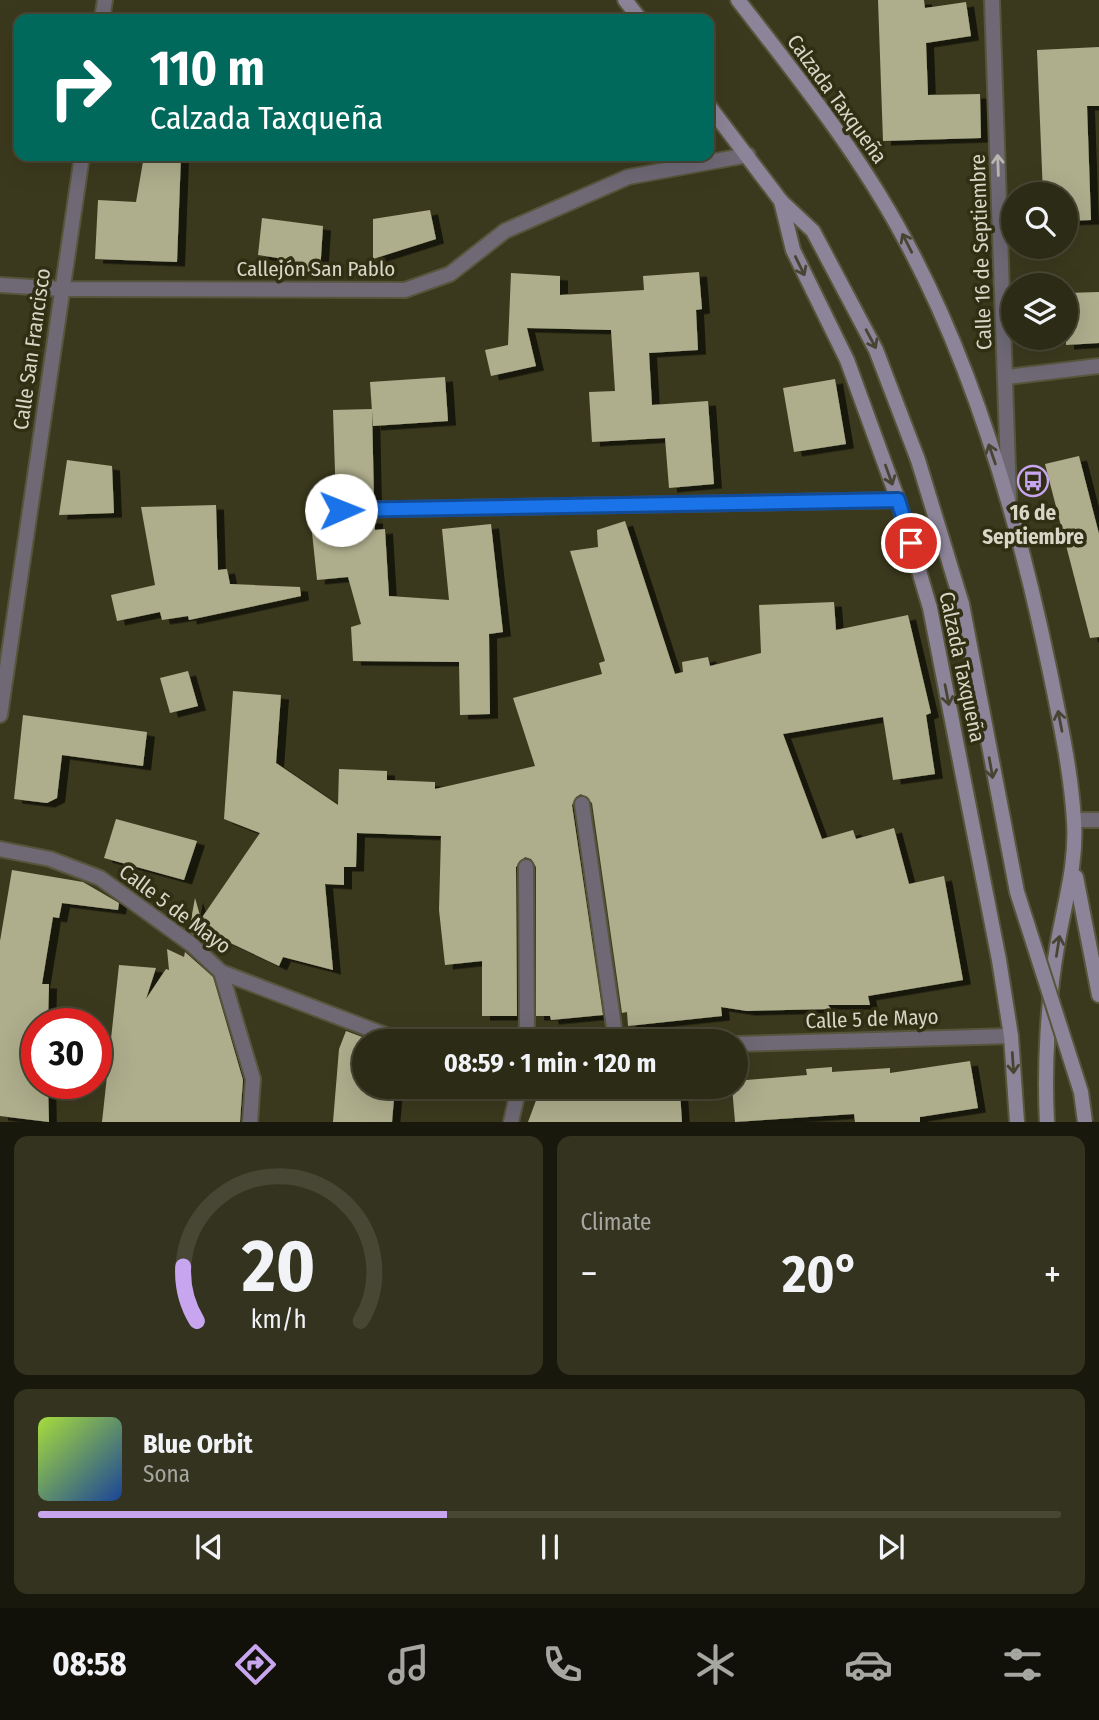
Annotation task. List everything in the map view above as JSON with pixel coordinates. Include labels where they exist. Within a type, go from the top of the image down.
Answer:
[{"type":"main road","points":[[625,0],[636,14]]},
{"type":"main road","name":"Calzada Taxqueña","points":[[738,0],[860,163],[904,238],[941,313],[1009,503],[1059,716],[1074,820],[1074,869],[1099,995]]},
{"type":"main road","name":"Calzada Taxqueña","points":[[714,112],[781,201],[813,230],[876,350],[918,460],[962,604],[1017,892],[1081,1092],[1085,1122]]},
{"type":"main road","name":"Calzada Taxqueña","points":[[781,201],[793,250],[847,360],[898,500],[930,608],[999,960],[1011,1036],[1017,1122]]},
{"type":"main road","name":"Calzada Taxqueña","points":[[1047,1122],[1045,1087],[1056,948],[1074,869]]},
{"type":"street","name":"Calle 16 de Septiembre","points":[[992,0],[1007,377],[1009,503]]},
{"type":"street","name":"Callejón San Pablo","points":[[0,285],[63,289],[405,290],[450,274],[505,231],[628,177],[748,155]]},
{"type":"street","name":"Calle San Francisco","points":[[0,715],[81,161]]},
{"type":"street","points":[[1007,377],[1099,366]]},
{"type":"street","points":[[341,510],[898,500]]},
{"type":"street","points":[[582,804],[614,1029]]},
{"type":"street","points":[[1074,820],[1099,820]]},
{"type":"street","name":"Calle 5 de Mayo","points":[[0,849],[50,859],[100,878],[191,944],[221,971],[370,1029]]},
{"type":"street","points":[[526,867],[527,1029]]},
{"type":"street","points":[[221,971],[253,1079],[250,1122]]},
{"type":"street","name":"Calle 5 de Mayo","points":[[748,1044],[1011,1036]]},
{"type":"street","points":[[511,1122],[516,1099]]},
{"type":"building","points":[[878,0],[924,0],[925,8],[966,2],[971,36],[926,43],[928,95],[980,94],[981,138],[883,141]]},
{"type":"building","points":[[1099,47],[1099,106],[1087,106],[1091,220],[1078,221],[1078,182],[1042,182],[1037,50]]},
{"type":"building","points":[[143,161],[181,161],[177,262],[95,259],[98,200],[136,202]]},
{"type":"building","points":[[430,210],[436,239],[373,259],[373,219]]},
{"type":"building","points":[[262,218],[323,226],[320,273],[277,268],[278,258],[258,255]]},
{"type":"building","points":[[699,272],[702,309],[696,310],[698,350],[649,353],[652,405],[708,401],[714,484],[669,488],[665,438],[592,442],[589,392],[615,391],[611,330],[527,328],[536,366],[491,376],[485,350],[508,345],[511,273],[560,276],[560,295],[644,290],[643,276]]},
{"type":"building","points":[[1099,292],[1099,343],[1078,344],[1078,293]]},
{"type":"building","points":[[445,377],[448,421],[373,426],[370,382]]},
{"type":"building","points":[[835,379],[846,444],[794,452],[783,388]]},
{"type":"building","points":[[372,409],[374,500],[336,502],[333,410]]},
{"type":"building","points":[[1079,456],[1099,534],[1099,637],[1090,638],[1045,464]]},
{"type":"building","points":[[67,460],[112,466],[114,513],[59,515]]},
{"type":"building","points":[[216,505],[218,570],[227,569],[230,584],[300,587],[301,596],[189,620],[188,616],[162,620],[160,612],[117,621],[111,595],[155,585],[141,507]]},
{"type":"building","points":[[336,518],[375,519],[375,530],[385,529],[389,596],[449,600],[442,529],[491,524],[503,632],[489,634],[490,714],[460,715],[459,662],[353,661],[351,627],[361,624],[348,577],[317,580],[311,523]]},
{"type":"building","points":[[625,521],[675,674],[683,672],[682,662],[708,657],[710,666],[761,653],[759,605],[834,602],[836,630],[908,615],[931,713],[926,715],[935,774],[893,780],[883,717],[783,734],[822,839],[853,830],[856,839],[894,828],[909,884],[944,876],[963,980],[868,996],[870,1005],[747,1011],[721,1007],[722,1016],[628,1026],[627,1012],[622,1013],[592,803],[581,794],[572,805],[603,1015],[551,1020],[550,1016],[536,1016],[536,867],[531,859],[525,857],[516,867],[517,1016],[482,1016],[482,961],[445,965],[439,910],[441,836],[357,833],[356,867],[344,867],[344,885],[325,884],[333,970],[283,957],[279,966],[205,931],[209,948],[189,931],[195,898],[201,919],[260,833],[224,819],[233,691],[281,695],[276,763],[338,805],[339,769],[387,771],[387,780],[435,782],[435,789],[535,766],[513,698],[602,674],[599,663],[605,661],[570,551],[598,547],[597,530]]},
{"type":"building","points":[[188,671],[198,706],[170,713],[160,678]]},
{"type":"building","points":[[23,715],[147,732],[143,766],[62,755],[57,798],[47,803],[14,799]]},
{"type":"building","points":[[116,819],[197,841],[184,880],[104,858]]},
{"type":"building","points":[[12,870],[83,882],[119,903],[118,910],[62,903],[59,918],[53,917],[42,984],[49,984],[48,1008],[21,1008],[21,1099],[48,1099],[49,1122],[0,1116],[0,941]]},
{"type":"building","points":[[167,949],[184,957],[185,952],[213,977],[243,1080],[240,1122],[102,1122],[104,1099],[112,1099],[112,1030],[119,965],[156,968],[146,999],[166,969],[169,970]]},
{"type":"building","points":[[346,1031],[352,1033],[352,1099],[394,1099],[392,1122],[333,1122],[339,1049]]},
{"type":"building","points":[[970,1061],[978,1108],[920,1117],[920,1122],[855,1122],[854,1114],[735,1122],[733,1099],[748,1099],[748,1080],[807,1075],[806,1069],[832,1067],[832,1072],[890,1068],[890,1073]]},
{"type":"building","points":[[537,1099],[680,1099],[682,1122],[528,1122]]},
{"type":"place","name":"16 de Septiembre","points":[[1033,481]]},
{"type":"route","points":[[341,510],[898,500],[911,543]]}]
